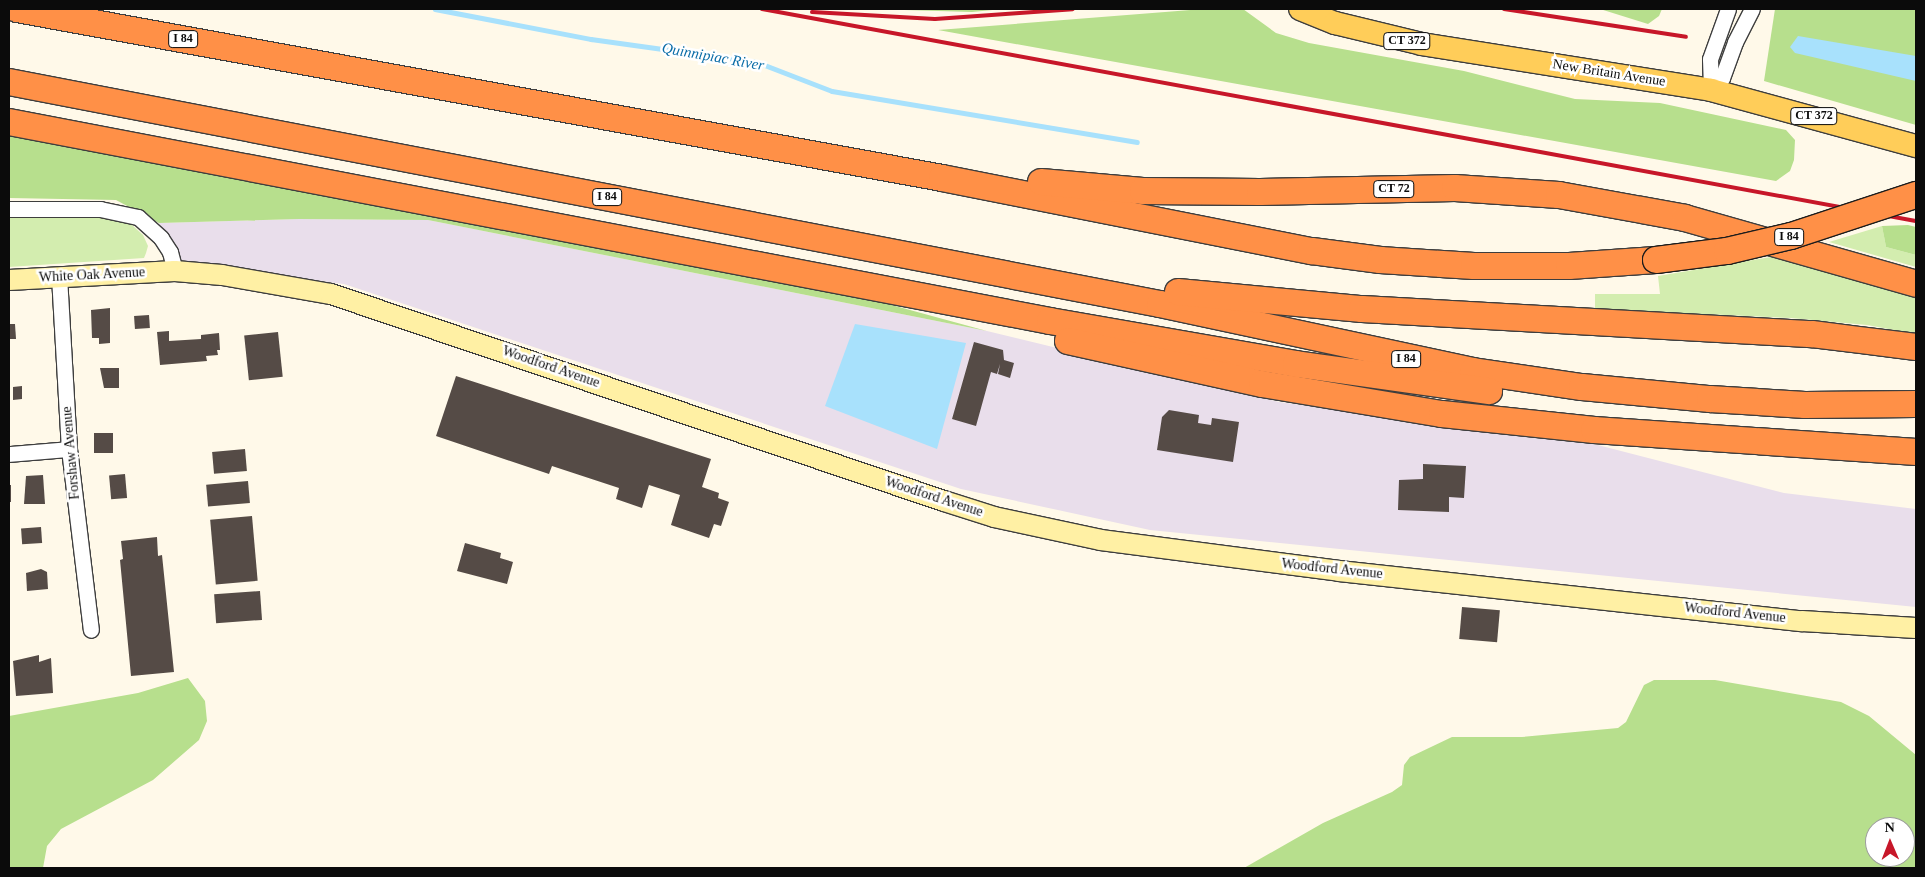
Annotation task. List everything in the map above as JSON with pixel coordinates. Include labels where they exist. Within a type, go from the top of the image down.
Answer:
[{"type":"highway","name":"I 84","points":[[17,9],[861,164],[1220,234],[1352,257],[1508,267],[1656,260],[1727,250],[1791,236],[1916,195]]},
{"type":"highway","name":"I 84","points":[[9,82],[1160,304],[1454,368],[1582,387],[1710,399],[1805,405],[1916,404]]},
{"type":"highway","points":[[9,122],[902,293],[1227,352],[1460,387],[1610,402],[1710,399]]},
{"type":"highway","name":"CT 72","points":[[861,164],[911,166],[1060,184],[1142,191],[1260,192],[1455,188],[1559,195],[1685,218],[1916,284]]},
{"type":"highway","points":[[903,254],[973,260],[1171,291],[1282,303],[1802,333],[1916,347]]},
{"type":"highway","points":[[902,293],[1010,325],[1122,353],[1383,405],[1585,429],[1916,452]]},
{"type":"main road","name":"New Britain Avenue","points":[[1300,9],[1343,25],[1422,44],[1711,90],[1916,146]]},
{"type":"street","points":[[1711,90],[1710,59],[1728,9]]},
{"type":"street","points":[[1711,90],[1722,78],[1752,9]]},
{"type":"street","points":[[9,209],[100,209],[138,217],[161,238],[170,252],[175,271]]},
{"type":"street","name":"White Oak Avenue","points":[[9,280],[175,271]]},
{"type":"street","name":"Woodford Avenue","points":[[175,271],[230,276],[331,294],[944,501],[1048,530],[1154,547],[1339,571],[1802,620],[1916,628]]},
{"type":"street","name":"Forshaw Avenue","points":[[58,276],[69,449],[91,630]]},
{"type":"street","points":[[9,454],[69,449]]},
{"type":"shaded area","points":[[299,219],[428,220],[987,331],[1279,402],[1590,443],[1784,493],[1916,509],[1916,607],[1150,530],[961,489],[344,284],[180,265],[159,223]]},
{"type":"green space","points":[[870,9],[1003,9],[972,12]]},
{"type":"green space","points":[[1203,9],[1243,9],[1276,33],[1309,43],[1464,71],[1575,99],[1660,103],[1786,130],[1795,140],[1794,160],[1790,171],[1776,181],[938,30]]},
{"type":"green space","points":[[1600,9],[1662,9],[1659,16],[1648,24]]},
{"type":"green space","points":[[1775,9],[1916,9],[1916,125],[1764,81]]},
{"type":"green space","points":[[9,135],[855,295],[987,331],[428,220],[299,219],[159,223],[116,200],[9,198]]},
{"type":"green space","points":[[9,216],[117,218],[132,225],[143,235],[148,246],[144,258],[9,267]]},
{"type":"green space","points":[[1908,225],[1916,227],[1916,255],[1886,247],[1882,226]]},
{"type":"green space","points":[[1882,226],[1886,247],[1916,255],[1916,267],[1829,242]]},
{"type":"green space","points":[[1783,255],[1916,298],[1916,334],[1867,325],[1791,318],[1595,309],[1595,294],[1660,294],[1658,276]]},
{"type":"green space","points":[[188,678],[205,701],[207,721],[199,740],[153,780],[61,829],[47,846],[43,868],[9,868],[9,716],[138,693]]},
{"type":"green space","points":[[1654,680],[1715,680],[1841,702],[1869,716],[1916,755],[1916,868],[1244,868],[1323,823],[1392,792],[1402,785],[1404,765],[1410,757],[1452,737],[1522,737],[1618,728],[1626,722],[1644,685]]},
{"type":"water","points":[[1798,36],[1916,56],[1916,81],[1795,53],[1790,47]]},
{"type":"water","points":[[855,324],[966,343],[937,449],[825,406]]},
{"type":"building","points":[[110,308],[110,343],[99,344],[99,338],[92,338],[91,310]]},
{"type":"building","points":[[149,315],[150,328],[135,329],[134,316]]},
{"type":"building","points":[[9,324],[15,324],[16,339],[9,339]]},
{"type":"building","points":[[169,331],[169,341],[201,339],[201,335],[219,333],[220,350],[217,350],[218,355],[206,356],[207,361],[160,365],[157,332]]},
{"type":"building","points":[[278,332],[283,377],[249,380],[244,336]]},
{"type":"building","points":[[974,342],[1003,350],[1004,360],[1014,363],[1010,378],[998,374],[1000,364],[997,374],[991,372],[976,426],[952,419]]},
{"type":"building","points":[[100,368],[119,368],[119,388],[104,388]]},
{"type":"building","points":[[456,376],[711,459],[702,487],[719,493],[718,498],[729,502],[721,526],[714,524],[709,538],[671,525],[680,495],[649,485],[642,508],[616,499],[619,488],[552,466],[549,474],[436,436]]},
{"type":"building","points":[[22,386],[22,399],[13,400],[13,387]]},
{"type":"building","points":[[1169,410],[1199,415],[1198,423],[1211,425],[1212,418],[1239,422],[1233,462],[1157,450],[1162,417]]},
{"type":"building","points":[[94,433],[113,433],[113,453],[94,453]]},
{"type":"building","points":[[245,449],[247,471],[214,474],[212,452]]},
{"type":"building","points":[[1423,464],[1466,466],[1464,498],[1449,497],[1449,512],[1398,510],[1399,480],[1423,479]]},
{"type":"building","points":[[125,474],[127,498],[111,499],[109,475]]},
{"type":"building","points":[[43,475],[45,504],[24,504],[26,476]]},
{"type":"building","points":[[248,481],[250,503],[208,507],[206,485]]},
{"type":"building","points":[[9,485],[11,485],[11,502],[9,502]]},
{"type":"building","points":[[252,516],[258,581],[216,584],[210,520]]},
{"type":"building","points":[[41,527],[42,543],[22,544],[21,528]]},
{"type":"building","points":[[157,537],[158,556],[162,555],[174,672],[131,676],[120,560],[123,559],[121,541]]},
{"type":"building","points":[[465,543],[501,553],[500,558],[513,562],[507,584],[457,571]]},
{"type":"building","points":[[41,569],[47,572],[48,589],[27,591],[26,573]]},
{"type":"building","points":[[260,591],[262,620],[216,623],[214,594]]},
{"type":"building","points":[[1462,607],[1500,610],[1497,642],[1459,639]]},
{"type":"building","points":[[39,655],[39,662],[51,658],[53,693],[16,696],[13,661]]},
{"type":"waterway","name":"Quinnipiac River","points":[[435,9],[591,39],[757,62],[832,91],[1137,142]]},
{"type":"railway","points":[[762,9],[1916,221]]},
{"type":"railway","points":[[812,12],[935,19],[1073,9]]},
{"type":"railway","points":[[1504,9],[1686,37]]}]
